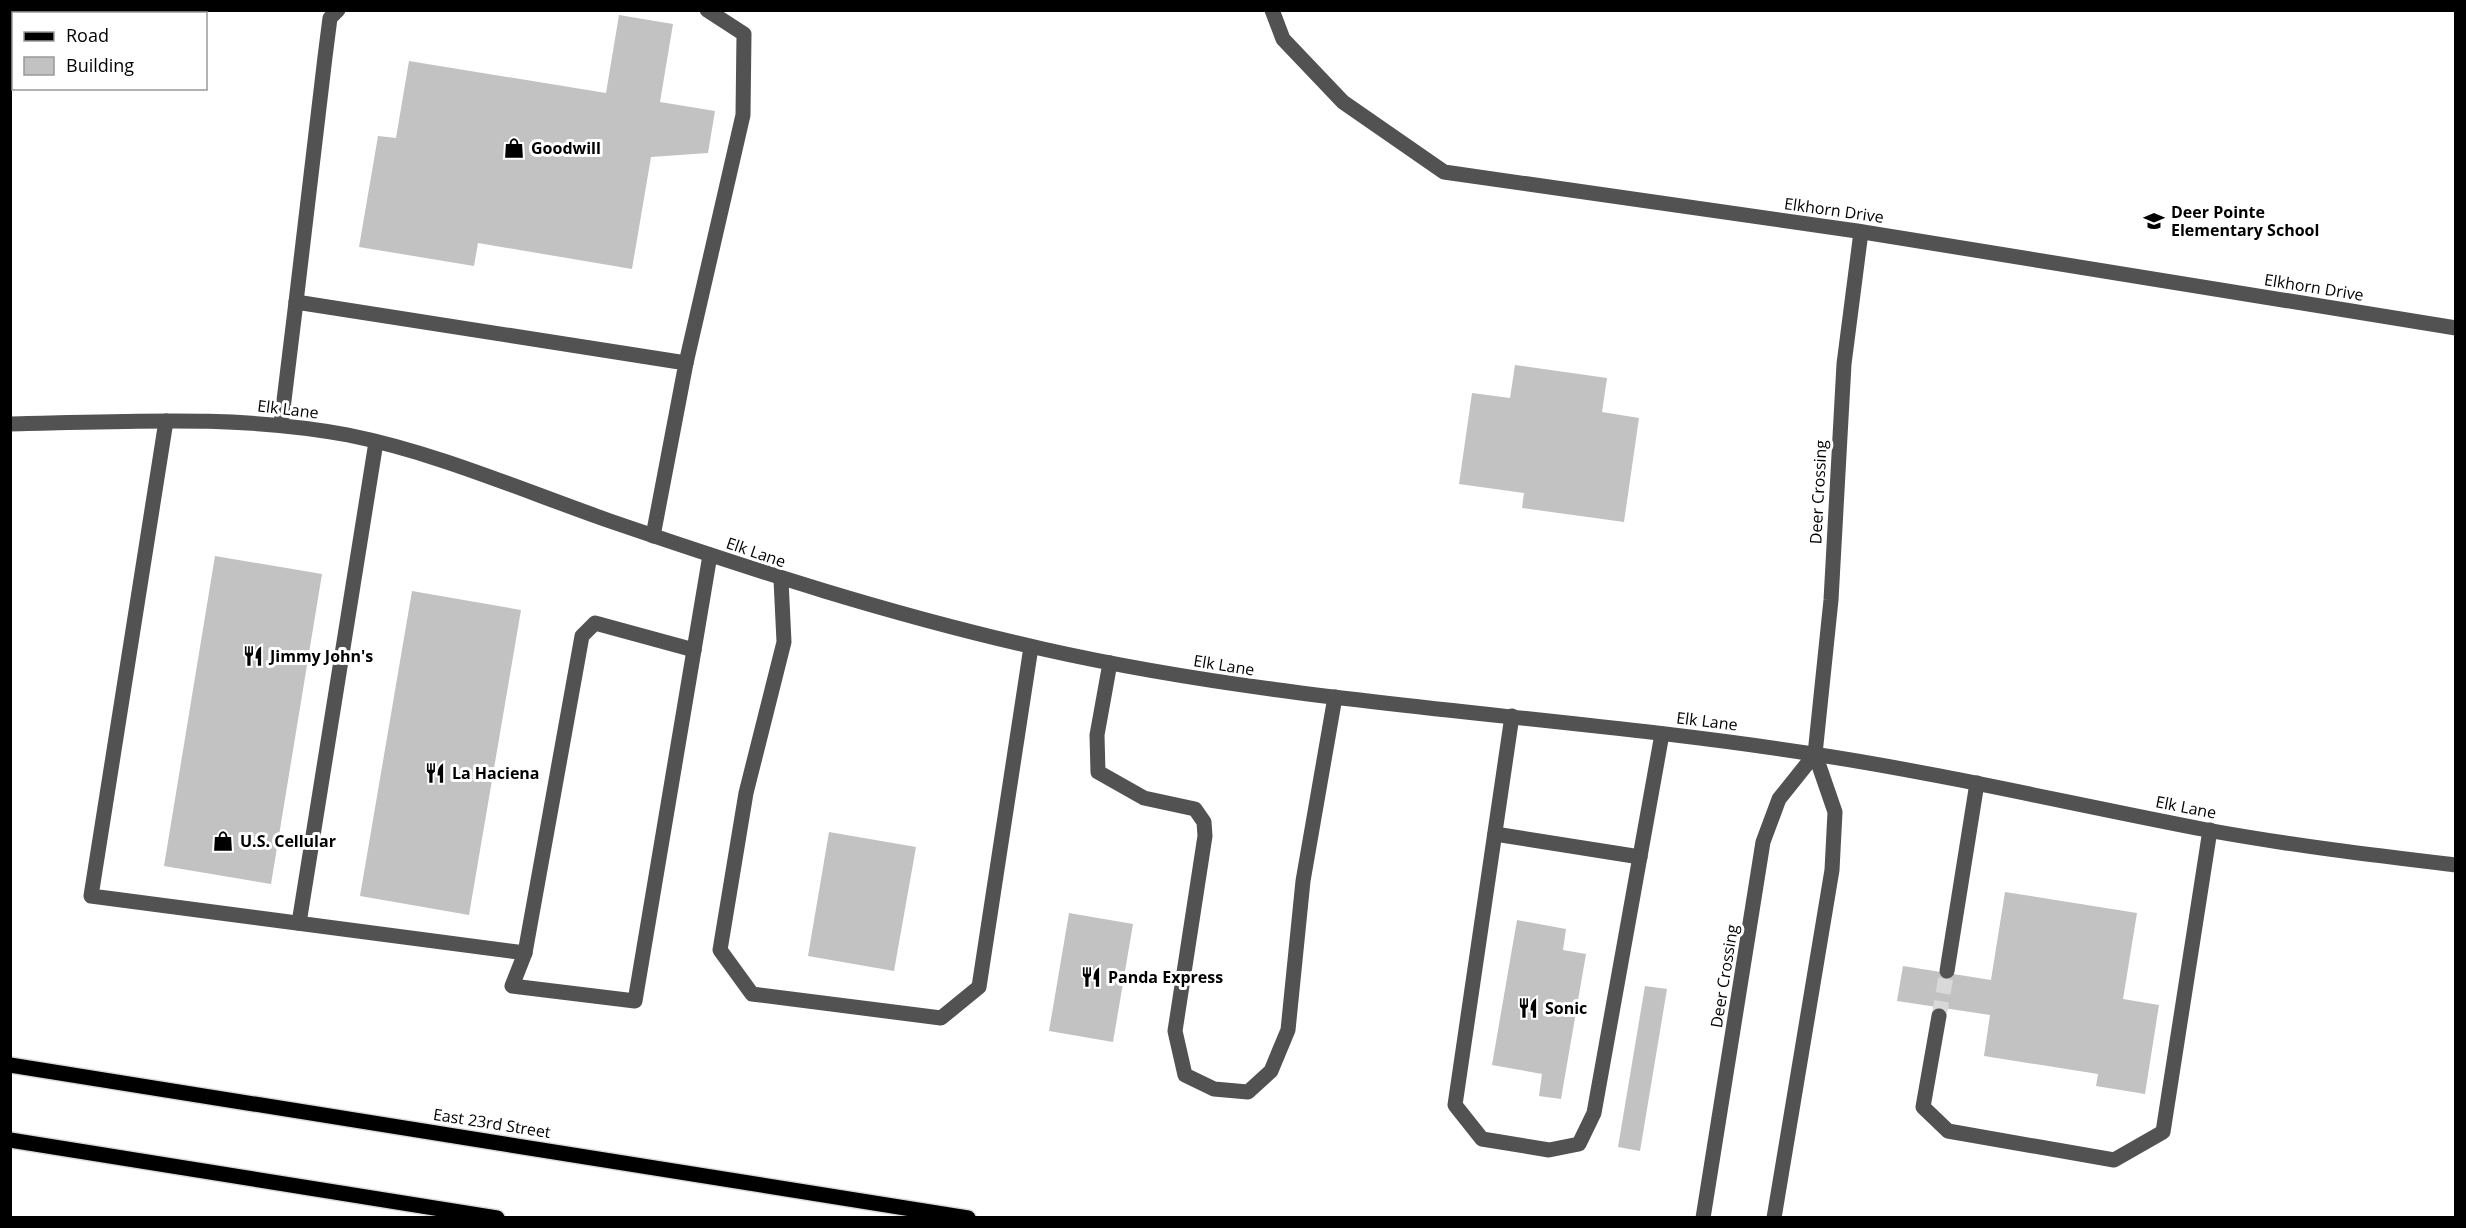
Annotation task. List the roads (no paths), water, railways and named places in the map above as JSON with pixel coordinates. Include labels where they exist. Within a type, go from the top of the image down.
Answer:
[{"type":"main road","name":"East 23rd Street","points":[[10,1065],[968,1218]]},
{"type":"main road","points":[[10,1140],[497,1218]]},
{"type":"street","points":[[281,425],[330,18],[338,10]]},
{"type":"street","points":[[652,536],[686,363],[743,115],[744,34],[707,10]]},
{"type":"street","name":"Elkhorn Drive","points":[[1272,10],[1283,39],[1343,102],[1444,172],[1861,232],[2456,328]]},
{"type":"street","name":"Deer Crossing","points":[[1774,1218],[1832,870],[1835,812],[1815,754],[1830,609],[1844,364],[1861,232]]},
{"type":"street","points":[[296,302],[686,363]]},
{"type":"street","points":[[166,422],[91,896],[525,953]]},
{"type":"street","name":"Elk Lane","points":[[10,424],[166,422],[281,425],[376,442],[448,463],[781,580],[926,621],[1031,647],[1258,689],[1512,716],[1815,754],[1977,783],[2210,830],[2337,851],[2456,865]]},
{"type":"street","points":[[299,923],[376,442]]},
{"type":"street","points":[[694,650],[595,623],[582,636],[525,953],[512,987],[635,1001],[710,555]]},
{"type":"street","points":[[781,580],[784,642],[747,793],[720,950],[752,994],[941,1018],[979,987],[1031,647]]},
{"type":"street","points":[[1110,663],[1097,735],[1098,772],[1144,798],[1195,809],[1204,822],[1205,836],[1175,1031],[1185,1075],[1214,1089],[1248,1092],[1271,1071],[1287,1030],[1303,880],[1335,697]]},
{"type":"street","points":[[1512,716],[1455,1105],[1482,1139],[1549,1150],[1579,1144],[1594,1113],[1662,734]]},
{"type":"street","name":"Deer Crossing","points":[[1703,1218],[1763,842],[1779,799],[1815,754]]},
{"type":"street","points":[[1947,971],[1977,783]]},
{"type":"street","points":[[1938,1016],[1923,1107],[1948,1131],[2114,1160],[2163,1132],[2210,830]]},
{"type":"street","points":[[1495,834],[1640,857]]},
{"type":"tunnel","points":[[1939,1016],[1947,971]]},
{"type":"place","name":"Goodwill","points":[[514,148]]},
{"type":"place","name":"Deer Pointe Elementary School","points":[[2154,221]]},
{"type":"place","name":"Jimmy John's","points":[[253,656]]},
{"type":"place","name":"La Haciena","points":[[435,773]]},
{"type":"place","name":"U.S. Cellular","points":[[223,841]]},
{"type":"place","name":"Panda Express","points":[[1091,977]]},
{"type":"place","name":"Sonic","points":[[1528,1008]]}]
